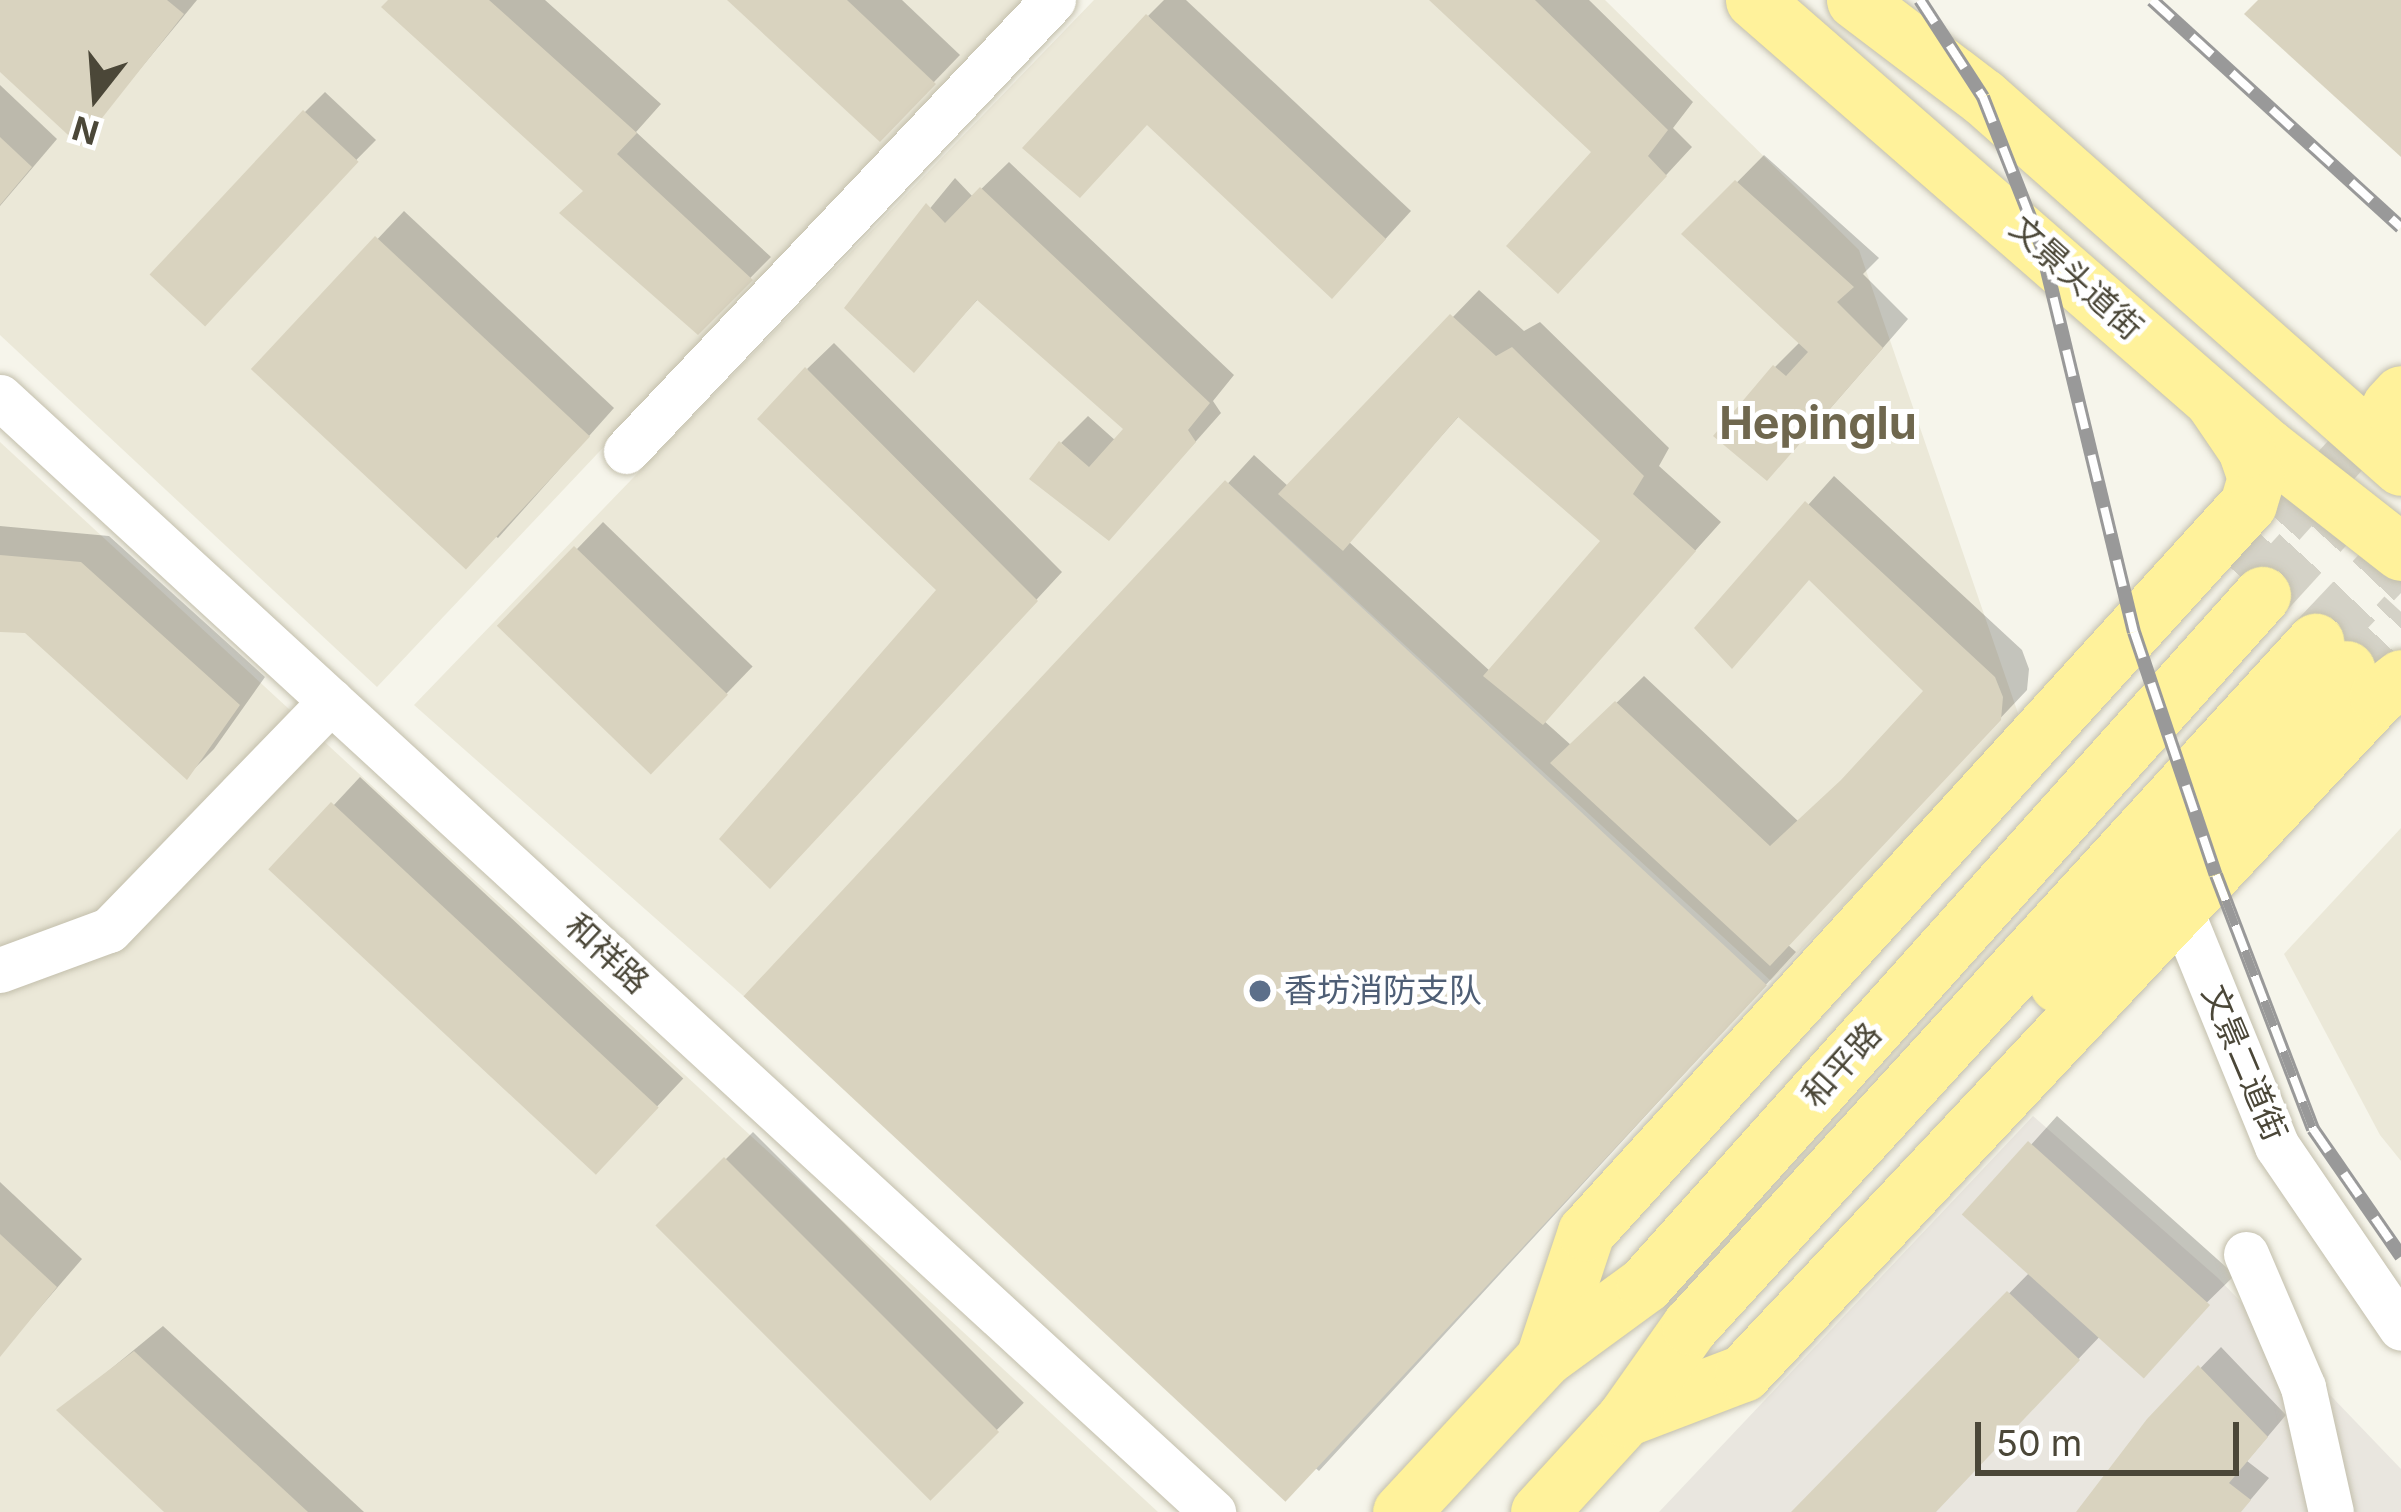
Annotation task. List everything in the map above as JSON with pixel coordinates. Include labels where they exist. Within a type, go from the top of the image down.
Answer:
[{"type":"main road","name":"文景头道街","points":[[1754,0],[2212,399],[2401,552]]},
{"type":"main road","points":[[1855,0],[1983,97],[2401,467]]},
{"type":"main road","points":[[1544,1358],[1586,1232],[2248,505],[2256,478],[2246,449],[2212,399]]},
{"type":"main road","points":[[1401,1512],[1544,1358],[1619,1265],[2250,585]]},
{"type":"main road","points":[[1539,1512],[1625,1418],[1721,1352],[2354,663],[2378,696],[1743,1373],[1625,1418]]},
{"type":"street","points":[[626,451],[1053,0]]},
{"type":"street","name":"和祥路","points":[[0,397],[1213,1512]]},
{"type":"street","points":[[0,970],[109,930],[331,700]]},
{"type":"street","name":"文景二道街","points":[[2181,910],[2277,1146],[2401,1328]]},
{"type":"street","points":[[2246,1254],[2303,1387],[2331,1512]]},
{"type":"shaded area","points":[[0,0],[1026,0],[377,687],[0,335]]},
{"type":"shaded area","points":[[1094,0],[1605,0],[1859,250],[2020,719],[1771,981],[1225,480],[749,1001],[414,705]]},
{"type":"shaded area","points":[[0,442],[1158,1512],[0,1512]]},
{"type":"shaded area","points":[[2401,828],[2401,1161],[2380,1135],[2284,954]]},
{"type":"shaded area","points":[[2033,1116],[2218,1278],[2401,1469],[2401,1512],[1659,1512]]},
{"type":"building","points":[[0,0],[167,0],[184,14],[80,146],[0,72]]},
{"type":"building","points":[[388,0],[489,0],[637,133],[617,154],[753,280],[698,335],[559,213],[583,191],[381,7]]},
{"type":"building","points":[[727,0],[847,0],[936,84],[880,142]]},
{"type":"building","points":[[1429,0],[1535,0],[1668,130],[1648,156],[1667,176],[1558,294],[1506,246],[1591,152]]},
{"type":"building","points":[[2258,0],[2401,0],[2401,157],[2244,14]]},
{"type":"building","points":[[1146,14],[1386,239],[1332,299],[1147,125],[1080,198],[1022,148]]},
{"type":"building","points":[[303,110],[359,162],[205,326],[150,275]]},
{"type":"building","points":[[0,137],[32,167],[0,205]]},
{"type":"building","points":[[1735,180],[1854,287],[1837,302],[1883,348],[1767,481],[1713,436],[1773,365],[1786,376],[1808,352],[1681,234]]},
{"type":"building","points":[[980,187],[1210,403],[1188,430],[1196,442],[1109,541],[1029,479],[1059,441],[1089,467],[1123,429],[977,300],[914,373],[844,308],[926,203],[945,223]]},
{"type":"building","points":[[375,236],[590,437],[466,570],[251,369]]},
{"type":"building","points":[[1450,314],[1496,356],[1512,347],[1644,476],[1633,494],[1696,551],[1543,725],[1483,676],[1600,541],[1458,417],[1343,551],[1278,494]]},
{"type":"building","points":[[805,367],[1038,601],[770,889],[719,839],[936,590],[757,419]]},
{"type":"building","name":"香坊消防支队","points":[[1225,480],[1767,985],[1285,1502],[744,996]]},
{"type":"building","points":[[1805,501],[1995,677],[2003,697],[2001,720],[1770,966],[1550,763],[1615,701],[1770,846],[1841,780],[1923,691],[1809,580],[1732,669],[1694,628]]},
{"type":"building","points":[[574,546],[728,695],[651,775],[497,626]]},
{"type":"building","points":[[0,555],[81,562],[240,705],[187,780],[25,633],[0,632]]},
{"type":"building","points":[[331,802],[659,1108],[596,1175],[268,869]]},
{"type":"building","points":[[2028,1141],[2210,1305],[2144,1379],[1962,1215]]},
{"type":"building","points":[[724,1157],[999,1432],[930,1501],[655,1226]]},
{"type":"building","points":[[0,1234],[57,1287],[0,1357]]},
{"type":"building","points":[[2007,1291],[2080,1360],[1936,1512],[1791,1512]]},
{"type":"building","points":[[134,1351],[308,1512],[164,1512],[56,1410]]},
{"type":"building","points":[[2198,1365],[2268,1437],[2229,1483],[2251,1500],[2241,1512],[2076,1512],[2147,1419]]},
{"type":"tunnel","points":[[2238,574],[2384,412]]},
{"type":"tunnel","points":[[2262,595],[2401,443]]},
{"type":"tunnel","points":[[2315,642],[2401,551]]},
{"type":"tunnel","points":[[2347,669],[2401,611]]},
{"type":"railway","points":[[1920,0],[1983,97],[2041,245],[2134,632],[2216,875],[2313,1129],[2401,1256]]},
{"type":"railway","points":[[2152,0],[2401,227]]},
{"type":"place","name":"香坊消防支队","points":[[1260,991]]},
{"type":"district","name":"Hepinglu","points":[[1818,423]]}]
